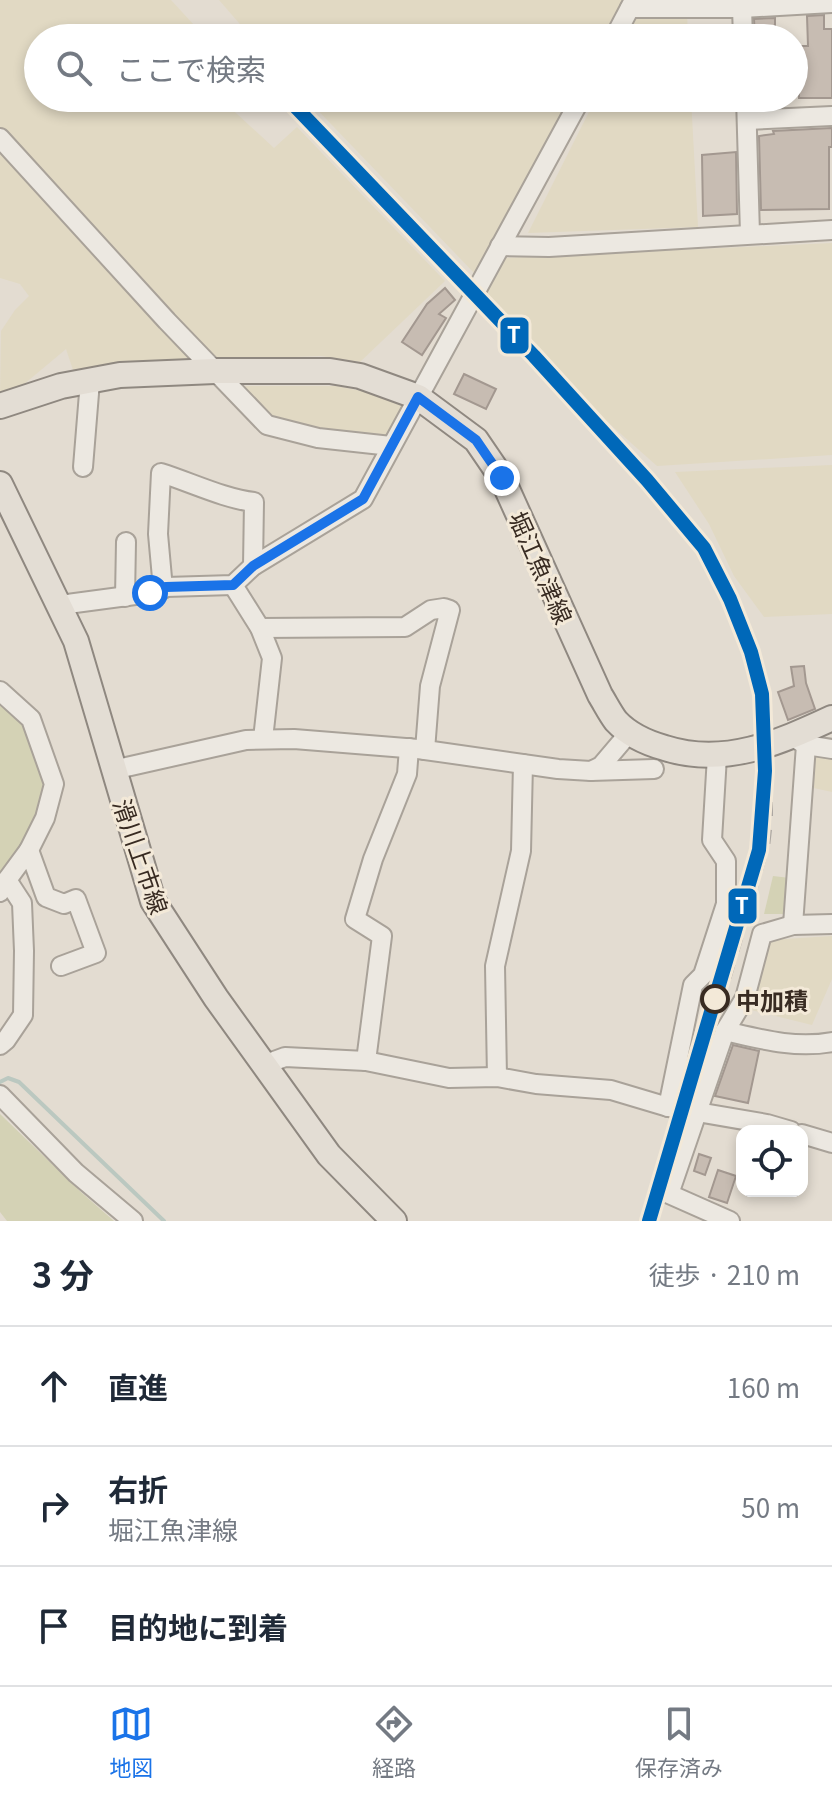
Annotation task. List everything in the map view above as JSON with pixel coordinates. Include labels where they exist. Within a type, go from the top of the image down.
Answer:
[{"type":"main road","name":"堀江魚津線","points":[[0,406],[61,386],[120,375],[215,371],[330,371],[360,376],[418,397],[476,440],[502,478],[600,695],[615,719],[629,733],[686,755],[717,756],[799,740],[832,718]]},
{"type":"main road","name":"滑川上市線","points":[[0,484],[76,641],[153,901],[208,986],[329,1155],[394,1221]]},
{"type":"street","points":[[621,24],[632,4],[742,8],[832,3]]},
{"type":"street","points":[[742,8],[743,24]]},
{"type":"street","points":[[60,605],[163,589],[233,585],[253,566],[363,499],[573,112]]},
{"type":"street","points":[[747,112],[750,234]]},
{"type":"street","points":[[747,120],[832,116]]},
{"type":"street","points":[[0,138],[267,425],[318,438],[391,446]]},
{"type":"street","points":[[500,246],[549,247],[832,230]]},
{"type":"street","points":[[83,467],[90,381]]},
{"type":"street","points":[[163,589],[158,534],[161,473],[214,490],[234,500],[254,502],[253,566]]},
{"type":"street","points":[[125,597],[126,542]]},
{"type":"street","points":[[233,585],[260,628],[272,658],[263,739]]},
{"type":"street","points":[[260,628],[405,627],[431,610],[450,610],[417,749],[373,859],[355,919],[382,936],[366,1061]]},
{"type":"street","points":[[0,691],[31,719],[54,784],[45,818],[29,850],[3,886],[22,903],[24,951],[23,1015],[1,1041]]},
{"type":"street","points":[[591,771],[601,766],[629,733]]},
{"type":"street","points":[[113,770],[263,739],[337,740],[591,771],[654,769]]},
{"type":"street","points":[[793,925],[799,740],[832,749]]},
{"type":"street","points":[[668,1107],[693,985],[703,975],[726,904],[726,861],[712,840],[717,756]]},
{"type":"street","points":[[497,1077],[495,966],[521,851],[523,764]]},
{"type":"street","points":[[29,850],[46,897],[64,904],[76,899],[96,953],[61,966]]},
{"type":"street","points":[[730,1221],[669,1194],[695,1111],[725,1031],[745,998],[762,934],[793,925],[832,924]]},
{"type":"street","points":[[725,1031],[779,1043],[811,1046],[832,1042]]},
{"type":"street","points":[[266,1064],[285,1057],[366,1061],[449,1078],[497,1077],[611,1090],[668,1107],[770,1125]]},
{"type":"street","points":[[0,1095],[76,1173],[133,1221]]},
{"type":"street","points":[[808,1136],[832,1143]]},
{"type":"shaded area","points":[[0,0],[171,0],[193,24],[24,24],[24,112],[235,112],[274,148],[297,127],[445,281],[360,362],[321,356],[212,360],[0,131]]},
{"type":"shaded area","points":[[219,0],[626,0],[613,24],[240,24]]},
{"type":"shaded area","points":[[687,12],[687,24],[633,24],[636,18]]},
{"type":"shaded area","points":[[319,112],[564,112],[476,275]]},
{"type":"shaded area","points":[[589,112],[692,112],[698,227],[528,233]]},
{"type":"shaded area","points":[[0,146],[193,356],[187,360],[113,364],[73,370],[66,349],[23,385],[0,397],[1,331],[29,296],[20,284],[0,278]]},
{"type":"shaded area","points":[[832,243],[832,455],[657,466],[603,418],[488,298],[488,288],[504,258]]},
{"type":"shaded area","points":[[240,386],[337,386],[376,394],[407,406],[388,442],[268,421]]},
{"type":"shaded area","points":[[832,465],[832,614],[764,617],[734,576],[709,524],[675,472]]},
{"type":"shaded area","points":[[0,705],[23,722],[47,792],[28,834],[0,878]]},
{"type":"shaded area","points":[[814,754],[832,757],[832,792],[809,787]]},
{"type":"shaded area","points":[[773,876],[790,878],[783,914],[764,914]]},
{"type":"shaded area","points":[[832,936],[832,979],[812,1025],[747,1009],[769,940]]},
{"type":"shaded area","points":[[0,1114],[114,1221],[7,1221],[0,1212]]},
{"type":"building","points":[[824,15],[824,29],[832,29],[832,98],[808,98],[807,16]]},
{"type":"building","points":[[775,18],[775,24],[754,24],[754,19]]},
{"type":"building","points":[[832,128],[829,209],[761,210],[759,136],[774,134],[773,131]]},
{"type":"building","points":[[736,152],[737,214],[703,216],[702,155]]},
{"type":"building","points":[[445,288],[455,300],[439,314],[446,318],[422,355],[402,342],[427,304]]},
{"type":"building","points":[[464,374],[496,389],[486,409],[454,394]]},
{"type":"building","points":[[804,666],[815,709],[788,720],[778,692],[794,686],[791,667]]},
{"type":"building","points":[[733,1045],[759,1051],[748,1103],[715,1096]]},
{"type":"building","points":[[699,1154],[711,1158],[705,1175],[694,1171]]},
{"type":"building","points":[[718,1170],[736,1176],[727,1203],[709,1197]]},
{"type":"waterway","points":[[0,1082],[8,1078],[19,1082],[164,1221]]},
{"type":"railway","points":[[690,1083],[729,980],[768,847],[771,761],[762,694]]},
{"type":"transit line","name":"T","points":[[300,112],[534,356],[647,480],[704,548],[730,599],[751,652],[762,694],[765,771],[759,850],[649,1221]]},
{"type":"place","name":"中加積","points":[[715,999]]},
{"type":"route","points":[[150,593],[166,587],[233,585],[253,566],[363,499],[418,397],[476,440],[502,478]]}]
